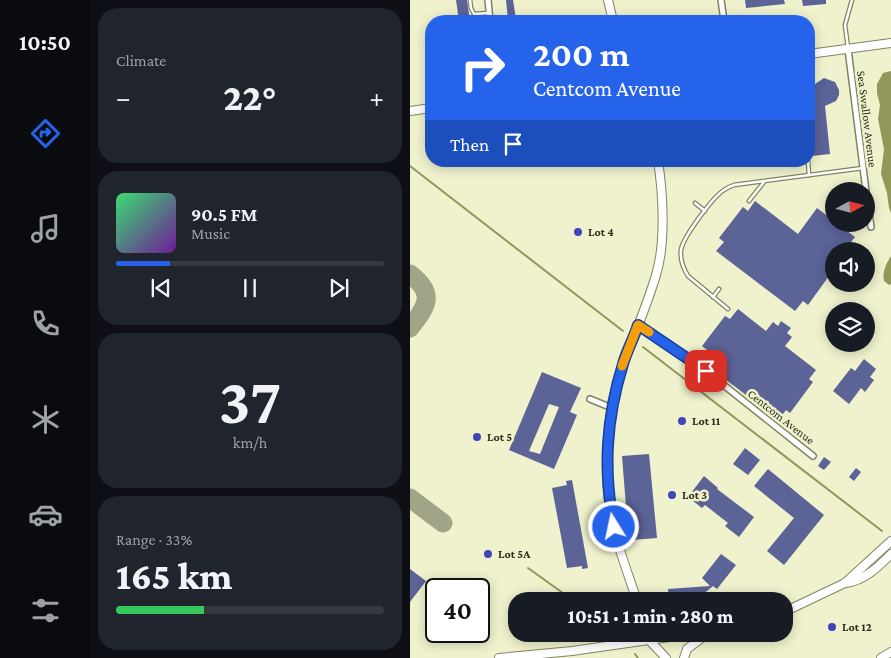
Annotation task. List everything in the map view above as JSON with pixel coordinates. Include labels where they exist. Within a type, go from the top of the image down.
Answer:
[{"type":"street","points":[[488,0],[489,15]]},
{"type":"street","points":[[608,0],[612,15]]},
{"type":"street","points":[[720,0],[723,15]]},
{"type":"street","points":[[815,53],[891,43]]},
{"type":"street","name":"Sea Swallow Avenue","points":[[848,49],[865,182]]},
{"type":"street","points":[[410,111],[425,109]]},
{"type":"street","points":[[634,592],[618,542],[609,501],[607,448],[612,408],[624,362],[657,273],[662,230],[662,183],[659,167]]},
{"type":"street","name":"Centcom Avenue","points":[[638,325],[706,371],[813,456]]},
{"type":"street","points":[[590,399],[612,408]]},
{"type":"street","points":[[793,608],[845,583],[891,541]]},
{"type":"street","points":[[845,583],[856,582],[875,569],[891,554]]},
{"type":"street","points":[[499,658],[572,651],[621,642]]},
{"type":"street","points":[[652,642],[666,658]]},
{"type":"street","points":[[684,658],[687,649],[696,642]]},
{"type":"street","points":[[881,658],[891,652]]},
{"type":"lane","points":[[470,0],[474,14],[489,12]]},
{"type":"lane","points":[[848,49],[845,25],[852,0]]},
{"type":"lane","points":[[808,167],[809,175]]},
{"type":"lane","points":[[728,309],[688,276],[681,258],[681,249],[685,238],[718,194],[728,187],[863,168]]},
{"type":"lane","points":[[749,201],[764,182]]},
{"type":"lane","points":[[695,203],[705,211]]},
{"type":"lane","points":[[713,296],[719,289]]},
{"type":"shaded area","points":[[891,71],[891,213],[881,174],[884,149],[878,119],[880,105],[877,84],[883,73]]},
{"type":"shaded area","points":[[891,256],[891,284],[889,285],[884,281],[884,274]]},
{"type":"building","points":[[456,0],[467,0],[469,15],[458,15]]},
{"type":"building","points":[[506,0],[513,0],[515,15],[508,15]]},
{"type":"building","points":[[745,0],[784,0],[785,4],[746,8]]},
{"type":"building","points":[[802,0],[826,0],[826,4],[803,6]]},
{"type":"building","points":[[824,78],[835,82],[839,95],[836,101],[825,106],[830,154],[815,156],[815,84]]},
{"type":"building","points":[[755,201],[798,234],[817,208],[825,214],[825,232],[848,232],[855,237],[851,242],[825,242],[825,282],[808,305],[803,301],[795,311],[716,251],[724,242],[719,238],[743,207],[748,211]]},
{"type":"building","points":[[738,309],[766,331],[773,322],[778,326],[781,321],[791,328],[787,333],[792,337],[785,346],[816,370],[809,379],[813,382],[790,413],[786,410],[777,422],[773,419],[775,417],[700,360],[707,350],[702,346],[725,316],[730,319]]},
{"type":"building","points":[[864,359],[876,369],[870,377],[874,380],[865,392],[861,388],[849,404],[833,391],[851,368],[855,371]]},
{"type":"building","points":[[542,372],[581,388],[570,412],[577,415],[554,469],[509,450]],"holes":[[[549,404],[559,407],[540,454],[529,451]]]},
{"type":"building","points":[[745,448],[760,460],[748,475],[733,464]]},
{"type":"building","points":[[649,454],[657,538],[632,540],[630,519],[627,519],[622,456]]},
{"type":"building","points":[[824,457],[831,462],[824,470],[818,466]]},
{"type":"building","points":[[856,468],[861,472],[854,481],[849,477]]},
{"type":"building","points":[[768,469],[824,515],[784,565],[767,551],[794,518],[754,486]]},
{"type":"building","points":[[704,476],[717,489],[754,517],[739,537],[725,526],[728,523],[705,505],[702,508],[688,497]]},
{"type":"building","points":[[572,480],[588,568],[582,569],[582,566],[567,568],[552,488],[567,485],[566,481]]},
{"type":"building","points":[[721,554],[736,565],[717,589],[713,586],[706,592],[668,592],[668,589],[710,586],[702,578]]},
{"type":"building","points":[[410,569],[425,580],[425,582],[410,602]]},
{"type":"waterway","points":[[410,166],[623,331]]},
{"type":"waterway","points":[[643,347],[882,531]]},
{"type":"waterway","points":[[528,568],[561,592]]},
{"type":"waterway","points":[[635,654],[638,658]]},
{"type":"taxiway","points":[[410,274],[418,281],[426,294],[424,307],[410,328]]},
{"type":"taxiway","points":[[410,498],[443,523]]},
{"type":"slow traffic","points":[[622,366],[638,325],[649,332]]},
{"type":"place","name":"Lot 4","points":[[578,232]]},
{"type":"place","name":"Lot 11","points":[[682,421]]},
{"type":"place","name":"Lot 5","points":[[477,437]]},
{"type":"place","name":"Lot 3","points":[[672,495]]},
{"type":"place","name":"Lot 5A","points":[[488,554]]},
{"type":"place","name":"Lot 12","points":[[832,627]]},
{"type":"route","points":[[614,527],[608,483],[607,448],[610,418],[624,362],[638,325],[706,371]]}]
